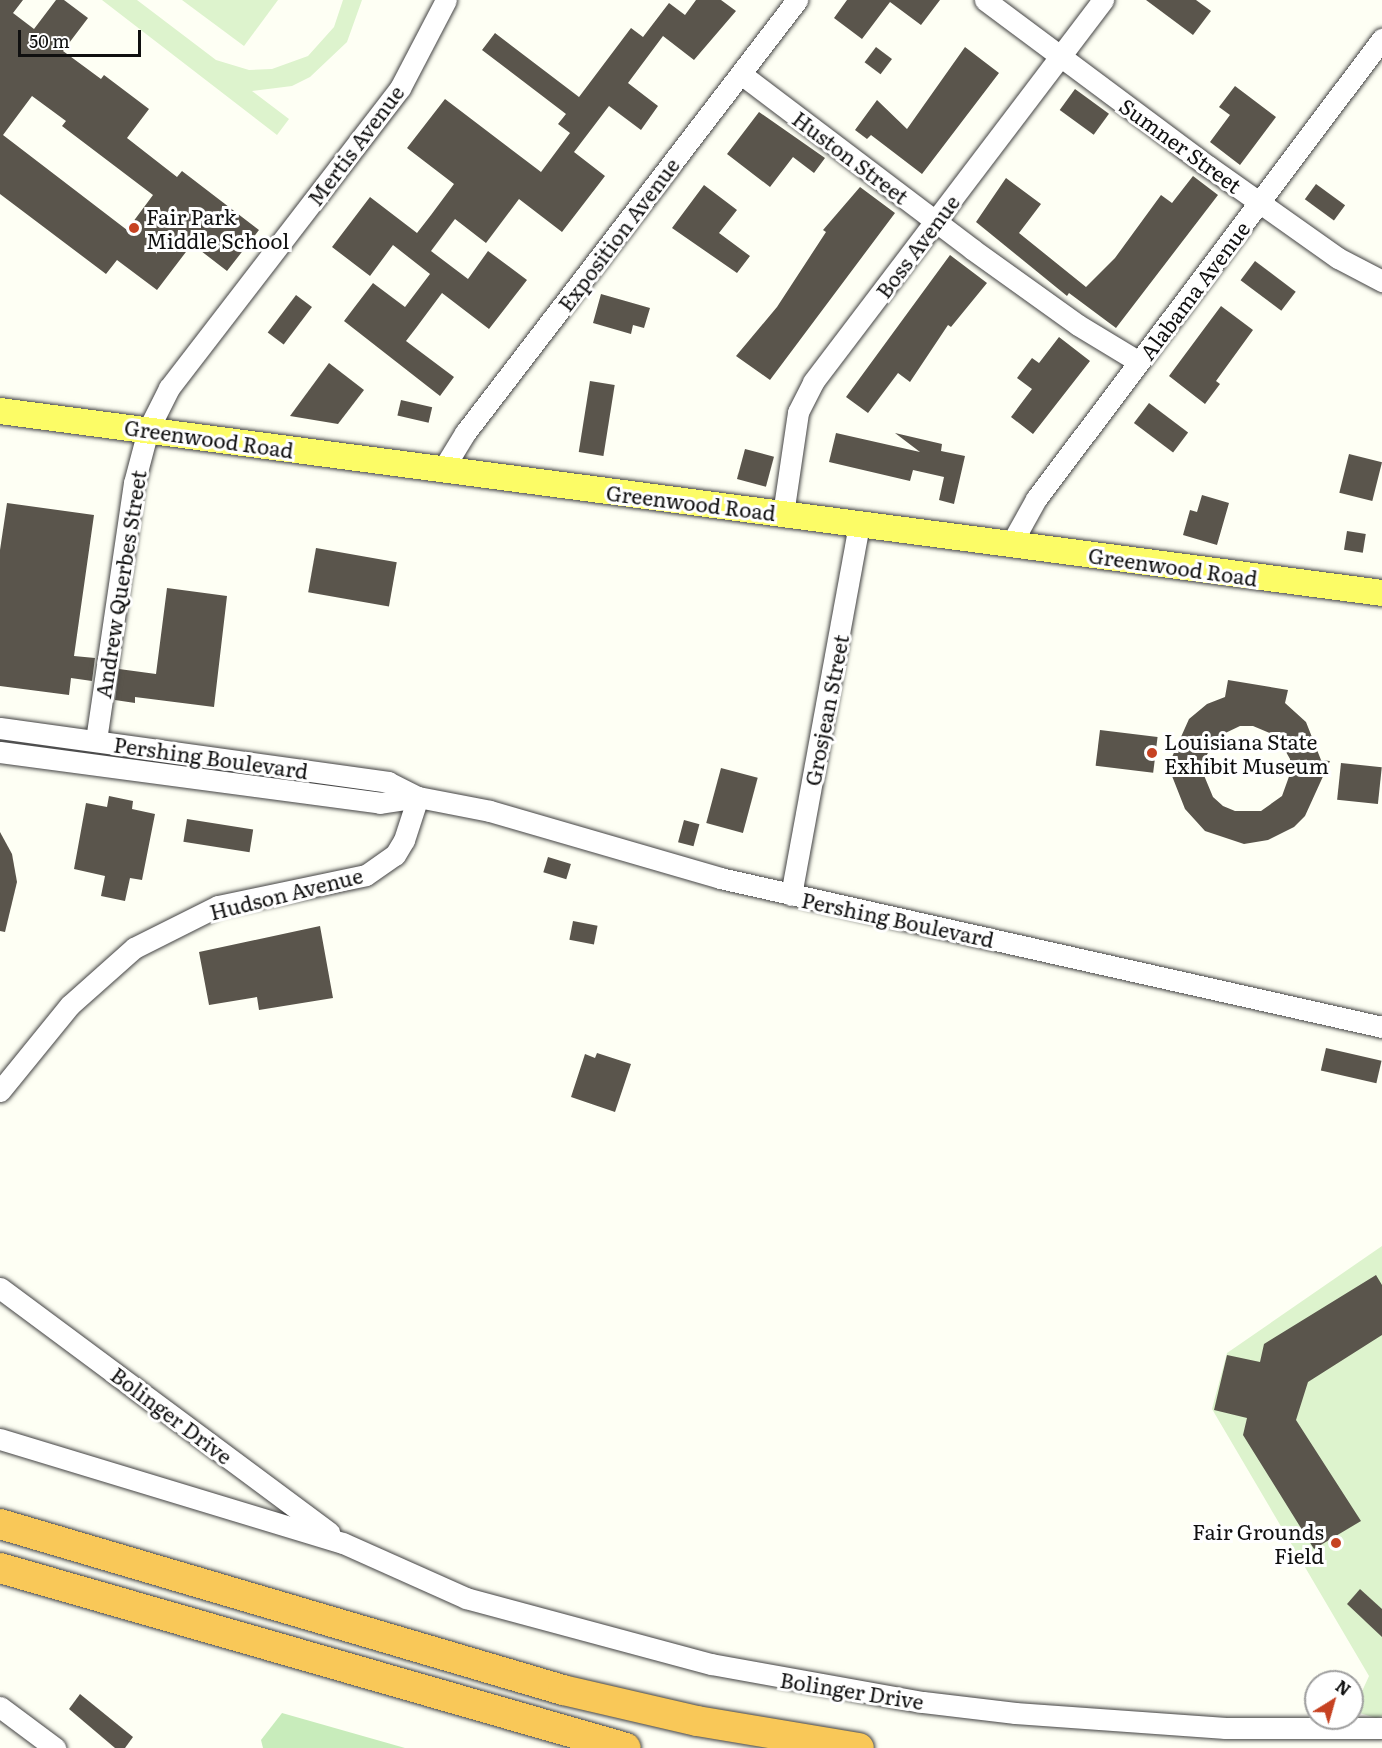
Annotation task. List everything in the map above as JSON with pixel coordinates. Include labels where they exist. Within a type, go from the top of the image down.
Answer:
[{"type":"highway","points":[[0,1524],[563,1690],[697,1721],[859,1748]]},
{"type":"highway","points":[[0,1568],[626,1748]]},
{"type":"main road","name":"Greenwood Road","points":[[0,411],[1382,593]]},
{"type":"street","name":"Mertis Avenue","points":[[148,430],[170,388],[400,88],[446,0]]},
{"type":"street","name":"Exposition Avenue","points":[[442,470],[465,433],[797,0]]},
{"type":"street","name":"Sumner Street","points":[[985,0],[1260,203],[1338,258],[1382,281]]},
{"type":"street","name":"Boss Avenue","points":[[783,514],[802,399],[1103,0]]},
{"type":"street","name":"Alabama Avenue","points":[[1011,544],[1036,499],[1382,39]]},
{"type":"street","name":"Huston Street","points":[[741,74],[936,222],[1078,325],[1139,362]]},
{"type":"street","name":"Andrew Querbes Street","points":[[96,740],[134,483],[148,430]]},
{"type":"street","name":"Grosjean Street","points":[[791,895],[859,524]]},
{"type":"street","name":"Pershing Boulevard","points":[[0,728],[388,782],[418,797],[490,811],[720,878],[1382,1027]]},
{"type":"street","name":"Pershing Boulevard","points":[[0,752],[380,803],[418,797]]},
{"type":"street","name":"Hudson Avenue","points":[[0,1091],[70,1005],[134,948],[218,906],[366,875],[394,855],[404,840],[418,797]]},
{"type":"street","name":"Bolinger Drive","points":[[0,1288],[343,1542]]},
{"type":"street","name":"Bolinger Drive","points":[[0,1439],[343,1542],[466,1598],[649,1650],[773,1677],[922,1702],[1106,1721],[1226,1728],[1382,1728]]},
{"type":"street","points":[[0,1707],[55,1748]]},
{"type":"green space","points":[[102,0],[137,0],[216,60],[249,70],[272,69],[308,56],[334,27],[343,0],[362,0],[347,42],[310,77],[292,86],[252,91],[289,119],[277,135]]},
{"type":"green space","points":[[182,0],[278,0],[244,46]]},
{"type":"green space","name":"Fair Grounds Field","points":[[1382,1246],[1382,1716],[1376,1718],[1364,1714],[1364,1687],[1369,1676],[1212,1409],[1227,1353]]},
{"type":"green space","points":[[282,1713],[405,1748],[263,1748],[261,1740]]},
{"type":"building","points":[[0,0],[23,0],[13,13],[34,29],[56,0],[64,0],[88,18],[63,51],[101,79],[104,75],[149,109],[127,138],[177,177],[182,171],[259,230],[227,271],[192,244],[157,290],[117,260],[106,274],[0,194]],"holes":[[[32,96],[66,121],[62,126],[153,195],[127,230],[3,135]]]},
{"type":"building","points":[[696,0],[721,0],[736,11],[694,60],[663,36],[628,83],[658,106],[641,130],[609,106],[574,152],[605,176],[562,232],[519,199],[486,243],[455,219],[431,251],[468,279],[488,251],[527,280],[489,329],[442,293],[406,341],[454,377],[440,396],[344,321],[373,283],[405,307],[430,274],[393,245],[370,276],[332,247],[370,197],[417,233],[431,215],[454,184],[407,148],[445,99],[541,172],[570,133],[558,124],[566,114],[482,50],[495,33],[579,97],[631,28],[643,37],[669,3],[685,15]]},
{"type":"building","points":[[847,0],[940,0],[921,25],[890,2],[862,39],[834,18]]},
{"type":"building","points":[[1146,0],[1196,0],[1211,11],[1193,35]]},
{"type":"building","points":[[876,47],[892,59],[881,74],[865,62]]},
{"type":"building","points":[[965,47],[999,73],[922,174],[871,135],[867,139],[855,130],[877,100],[907,129]]},
{"type":"building","points":[[1235,86],[1276,117],[1240,165],[1210,142],[1230,115],[1219,107]]},
{"type":"building","points":[[1075,89],[1109,114],[1094,135],[1060,110]]},
{"type":"building","points":[[759,112],[825,158],[814,173],[793,157],[770,187],[727,154]]},
{"type":"building","points":[[1193,176],[1218,195],[1116,328],[1069,293],[1067,296],[976,222],[1006,178],[1041,204],[1019,233],[1086,287],[1115,258],[1161,195],[1172,203]]},
{"type":"building","points":[[1316,184],[1345,205],[1334,221],[1305,199]]},
{"type":"building","points":[[704,185],[737,210],[719,233],[750,256],[737,273],[672,228]]},
{"type":"building","points":[[860,187],[895,213],[770,380],[736,356],[777,307],[826,232],[823,230]]},
{"type":"building","points":[[950,255],[987,283],[951,327],[948,325],[910,382],[898,373],[868,413],[846,397]]},
{"type":"building","points":[[1255,261],[1296,292],[1281,311],[1241,280]]},
{"type":"building","points":[[601,294],[650,308],[644,328],[633,325],[631,334],[593,323]]},
{"type":"building","points":[[296,295],[312,307],[284,345],[268,333]]},
{"type":"building","points":[[1221,306],[1253,330],[1216,381],[1220,384],[1205,404],[1169,376]]},
{"type":"building","points":[[1059,337],[1090,361],[1033,434],[1011,417],[1032,389],[1017,378],[1032,358],[1039,363]]},
{"type":"building","points":[[329,363],[364,390],[338,424],[290,416]]},
{"type":"building","points":[[590,381],[615,385],[603,456],[579,452]]},
{"type":"building","points":[[401,400],[432,407],[429,423],[397,416]]},
{"type":"building","points":[[1149,403],[1188,432],[1173,452],[1134,423]]},
{"type":"building","points":[[836,433],[920,452],[895,433],[942,444],[941,451],[965,456],[954,504],[939,500],[944,477],[913,470],[910,481],[829,462]]},
{"type":"building","points":[[745,449],[774,457],[766,487],[737,479]]},
{"type":"building","points":[[1349,454],[1382,462],[1372,501],[1339,493]]},
{"type":"building","points":[[1202,495],[1229,503],[1217,545],[1183,535],[1190,510],[1197,512]]},
{"type":"building","points":[[7,503],[94,515],[74,656],[95,658],[92,681],[71,678],[69,695],[0,686],[0,550]]},
{"type":"building","points":[[1347,531],[1366,534],[1363,553],[1344,550]]},
{"type":"building","points":[[316,548],[397,562],[389,607],[308,592]]},
{"type":"building","points":[[167,588],[227,596],[214,707],[135,697],[135,703],[115,700],[119,669],[156,674]]},
{"type":"building","name":"Louisiana State Exhibit Museum","points":[[1228,680],[1288,690],[1285,703],[1306,722],[1321,760],[1330,761],[1305,816],[1294,827],[1268,840],[1244,844],[1205,831],[1185,809],[1172,776],[1164,775],[1189,719],[1207,704],[1225,697]],"holes":[[[1240,726],[1253,726],[1277,736],[1290,759],[1291,771],[1282,796],[1261,811],[1235,811],[1223,806],[1213,797],[1203,773],[1204,760],[1217,737]]]},
{"type":"building","points":[[1100,730],[1158,737],[1153,773],[1096,766]]},
{"type":"building","points":[[1341,763],[1382,767],[1378,804],[1337,800]]},
{"type":"building","points":[[721,768],[758,778],[743,833],[706,823]]},
{"type":"building","points":[[109,796],[133,801],[132,809],[155,814],[142,880],[130,878],[125,901],[101,896],[105,876],[74,869],[86,803],[107,807]]},
{"type":"building","points":[[187,819],[253,829],[250,852],[183,842]]},
{"type":"building","points":[[684,820],[699,824],[694,846],[678,842]]},
{"type":"building","points":[[0,832],[12,854],[17,882],[5,932],[0,931]]},
{"type":"building","points":[[548,857],[571,864],[566,879],[543,872]]},
{"type":"building","points":[[573,921],[598,926],[594,944],[569,940]]},
{"type":"building","points":[[320,926],[333,998],[259,1010],[257,997],[209,1005],[199,952]]},
{"type":"building","points":[[1326,1048],[1382,1061],[1376,1083],[1321,1070]]},
{"type":"building","points":[[597,1053],[631,1064],[615,1112],[571,1097],[585,1054],[595,1058]]},
{"type":"building","points":[[1376,1275],[1382,1285],[1382,1335],[1308,1382],[1296,1420],[1361,1521],[1314,1549],[1243,1435],[1247,1418],[1214,1410],[1227,1355],[1260,1362],[1264,1344]]},
{"type":"building","points":[[1360,1589],[1382,1609],[1382,1637],[1347,1604]]},
{"type":"building","points":[[80,1694],[133,1737],[125,1748],[115,1748],[69,1709]]},
{"type":"place","name":"Fair Park Middle School","points":[[134,228]]},
{"type":"place","name":"Louisiana State Exhibit Museum","points":[[1152,753]]},
{"type":"place","name":"Fair Grounds Field","points":[[1336,1543]]}]
